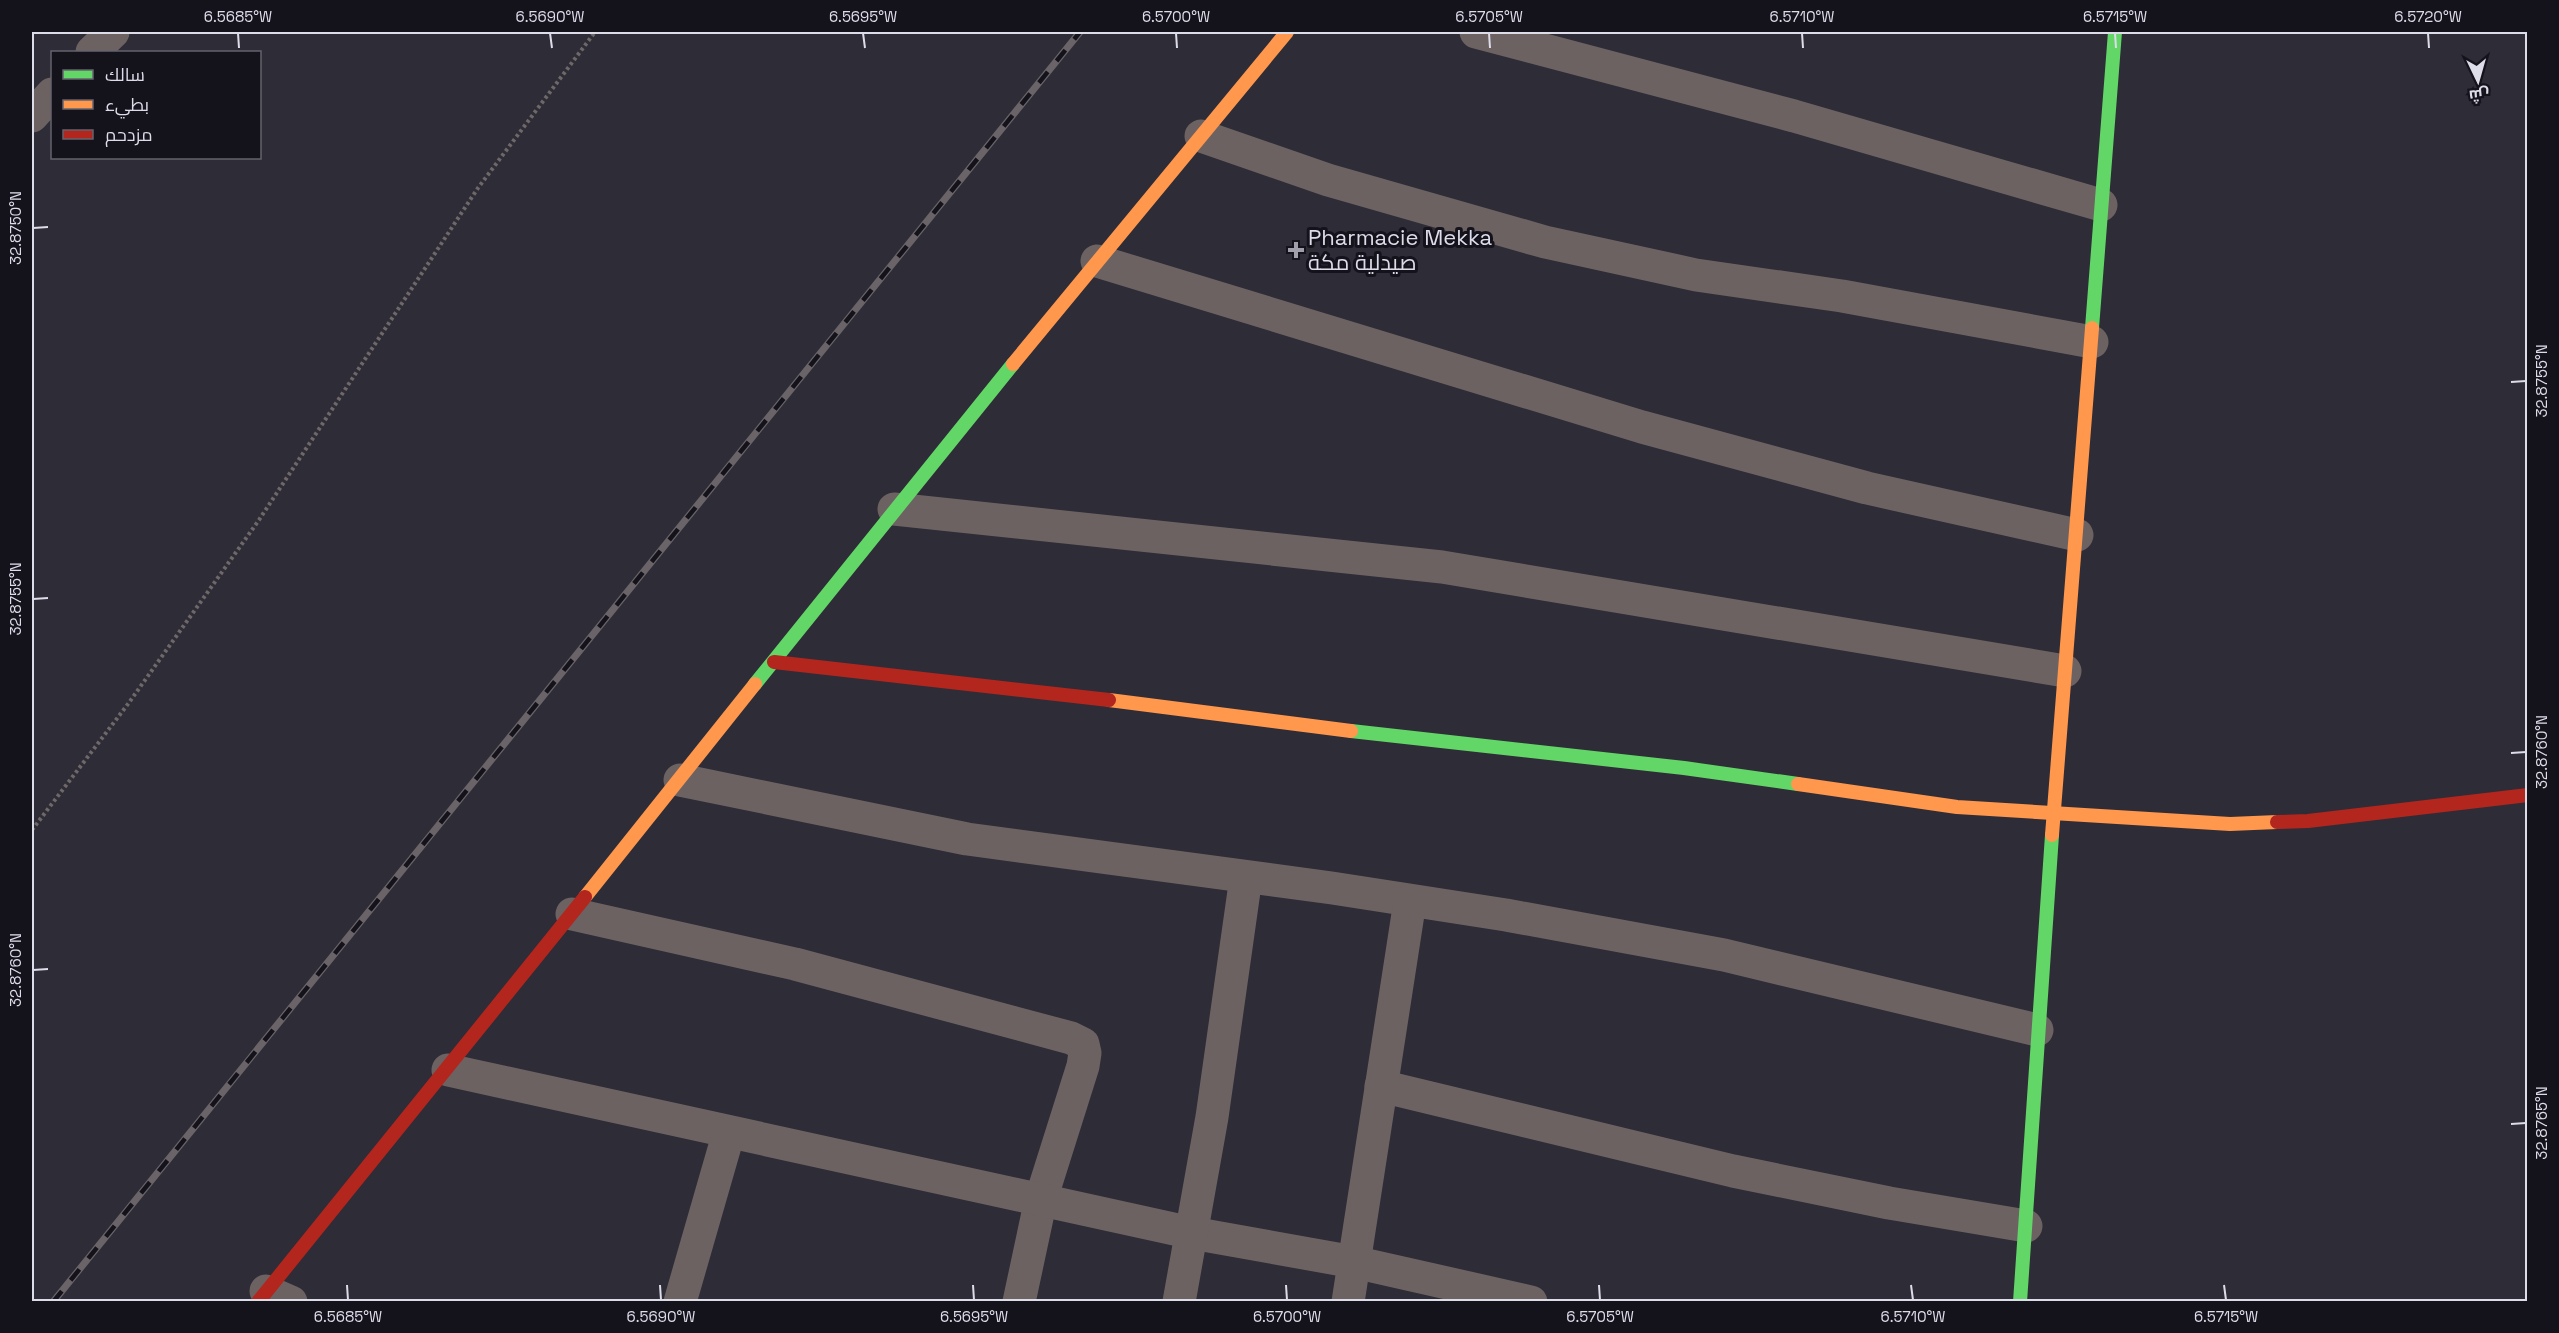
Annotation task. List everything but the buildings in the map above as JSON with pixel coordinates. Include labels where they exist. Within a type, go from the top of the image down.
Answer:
[{"type":"main road","points":[[271,1298],[448,1070],[894,509],[1287,32]]},
{"type":"main road","points":[[2020,1302],[2037,1030],[2056,812],[2115,32]]},
{"type":"main road","points":[[774,662],[1027,689],[1338,729],[1684,768],[1957,807],[2230,824],[2296,822],[2528,795]]},
{"type":"street","points":[[93,51],[113,32]]},
{"type":"street","points":[[1476,32],[1794,116],[2101,205]]},
{"type":"street","points":[[32,116],[51,95]]},
{"type":"street","points":[[1201,136],[1328,180],[1545,242],[1696,275],[1842,296],[2092,342]]},
{"type":"street","points":[[1097,261],[1642,427],[1867,488],[2077,535]]},
{"type":"street","points":[[894,509],[1443,567],[2065,670]]},
{"type":"street","points":[[680,780],[967,839],[1410,901],[1724,955],[2037,1030]]},
{"type":"street","points":[[1179,1302],[1212,1117],[1246,877]]},
{"type":"street","points":[[1348,1302],[1410,901]]},
{"type":"street","points":[[572,914],[795,964],[1071,1038],[1083,1044],[1085,1053],[1083,1066],[1041,1199],[1019,1302]]},
{"type":"street","points":[[448,1070],[1192,1233],[1354,1262],[1525,1301]]},
{"type":"street","points":[[1381,1086],[1732,1171],[1889,1203],[2026,1226]]},
{"type":"street","points":[[680,1302],[729,1132]]},
{"type":"path","points":[[32,830],[128,704],[259,520],[478,188],[595,32]]},
{"type":"railway","points":[[53,1302],[1080,32]]},
{"type":"traffic: fast","points":[[2092,328],[2115,32]]},
{"type":"traffic: fast","points":[[755,684],[1013,364]]},
{"type":"traffic: fast","points":[[1351,731],[1684,768],[1798,784]]},
{"type":"traffic: fast","points":[[2020,1302],[2052,835]]},
{"type":"traffic: slow","points":[[1013,364],[1287,32]]},
{"type":"traffic: slow","points":[[2052,835],[2092,328]]},
{"type":"traffic: slow","points":[[585,897],[755,684]]},
{"type":"traffic: slow","points":[[1109,700],[1351,731]]},
{"type":"traffic: slow","points":[[1798,784],[1957,807],[2230,824],[2277,822]]},
{"type":"traffic: jam","points":[[774,662],[1109,700]]},
{"type":"traffic: jam","points":[[2277,822],[2308,821],[2528,795]]},
{"type":"traffic: jam","points":[[258,1302],[585,897]]},
{"type":"place","name":"Pharmacie Mekka صيدلية مكة","points":[[1296,250]]}]
